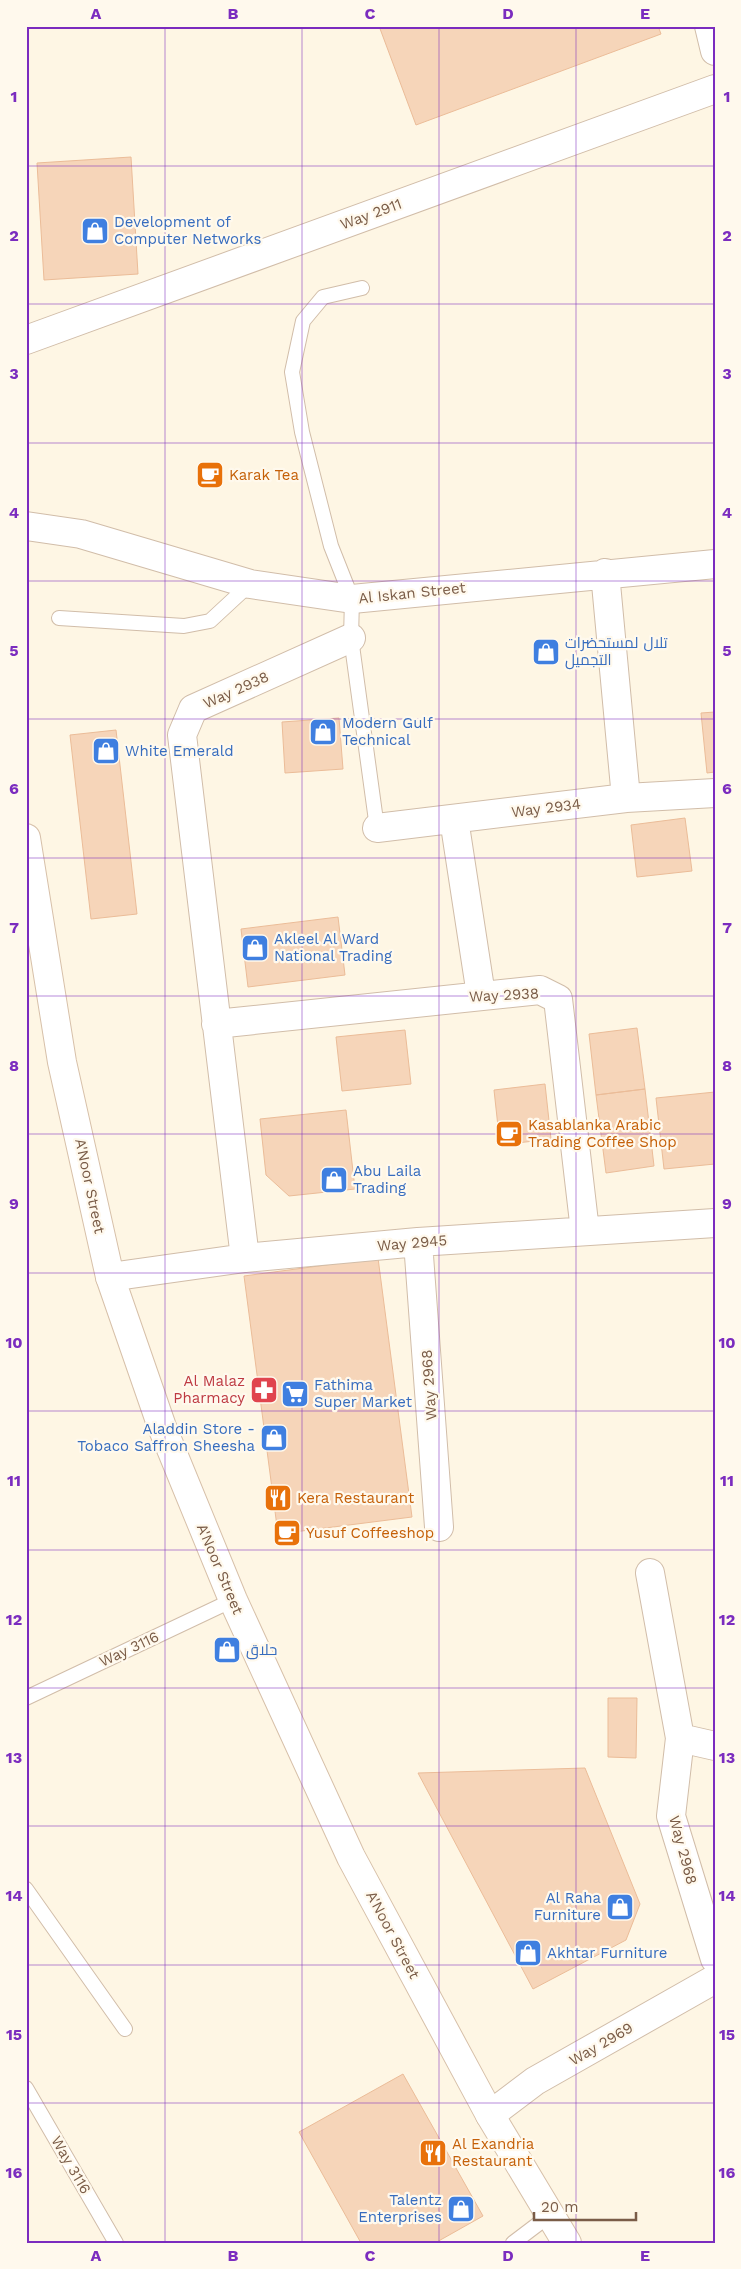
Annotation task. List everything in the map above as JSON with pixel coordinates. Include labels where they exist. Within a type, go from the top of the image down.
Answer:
[{"type":"street","points":[[709,26],[715,51]]},
{"type":"street","name":"Way 2911","points":[[26,340],[715,89]]},
{"type":"street","name":"Al Iskan Street","points":[[26,526],[81,534],[250,584],[352,599],[715,564]]},
{"type":"street","points":[[605,574],[626,798]]},
{"type":"street","name":"Way 2938","points":[[245,1258],[182,735],[193,709],[351,638]]},
{"type":"street","name":"Way 2934","points":[[377,828],[626,798],[715,793]]},
{"type":"street","points":[[454,819],[481,996]]},
{"type":"street","name":"A'Noor Street","points":[[26,838],[62,1062],[110,1277],[162,1427],[233,1600],[351,1856],[490,2115],[567,2243]]},
{"type":"street","name":"Way 2938","points":[[216,1024],[540,990],[558,999],[585,1231]]},
{"type":"street","name":"Way 2945","points":[[110,1277],[245,1258],[418,1242],[715,1223]]},
{"type":"street","name":"Way 2968","points":[[418,1242],[439,1527]]},
{"type":"street","name":"Way 2968","points":[[650,1572],[680,1738],[671,1816],[715,1959]]},
{"type":"street","points":[[680,1738],[715,1746]]},
{"type":"street","name":"Way 2969","points":[[490,2115],[535,2082],[715,1979]]},
{"type":"lane","points":[[362,288],[323,297],[303,321],[292,372],[302,432],[331,546],[352,599],[351,638],[377,828]]},
{"type":"lane","points":[[59,618],[184,626],[210,621],[250,584]]},
{"type":"lane","name":"Way 3116","points":[[26,1698],[233,1600]]},
{"type":"lane","points":[[26,1889],[125,2029]]},
{"type":"lane","name":"Way 3116","points":[[26,2088],[116,2243]]},
{"type":"lane","points":[[513,2243],[550,2215]]},
{"type":"building","points":[[379,26],[658,26],[661,34],[416,125]]},
{"type":"building","points":[[131,157],[138,274],[44,280],[37,163]]},
{"type":"building","points":[[715,712],[715,772],[707,773],[701,713]]},
{"type":"building","points":[[339,718],[343,769],[285,773],[282,722]]},
{"type":"building","points":[[116,730],[137,914],[91,919],[70,735]]},
{"type":"building","points":[[685,818],[692,871],[637,877],[631,825]]},
{"type":"building","points":[[338,917],[345,975],[248,987],[241,929]]},
{"type":"building","points":[[637,1028],[645,1089],[596,1095],[589,1034]]},
{"type":"building","points":[[405,1030],[411,1084],[342,1091],[336,1037]]},
{"type":"building","points":[[545,1084],[551,1139],[500,1145],[494,1090]]},
{"type":"building","points":[[645,1089],[654,1166],[606,1173],[596,1095]]},
{"type":"building","points":[[715,1092],[715,1164],[664,1169],[656,1098]]},
{"type":"building","points":[[346,1110],[355,1189],[289,1196],[266,1175],[260,1119]]},
{"type":"building","points":[[378,1258],[412,1517],[278,1534],[244,1276]]},
{"type":"building","points":[[608,1698],[637,1698],[636,1758],[608,1757]]},
{"type":"building","points":[[585,1768],[640,1904],[626,1940],[533,1989],[418,1773]]},
{"type":"building","points":[[403,2074],[483,2216],[435,2243],[361,2243],[299,2132]]},
{"type":"place","name":"Development of Computer Networks","points":[[95,231]]},
{"type":"place","name":"Karak Tea","points":[[210,475]]},
{"type":"place","name":"تلال لمستحضرات التجميل","points":[[546,652]]},
{"type":"place","name":"Modern Gulf Technical","points":[[323,732]]},
{"type":"place","name":"White Emerald","points":[[106,751]]},
{"type":"place","name":"Akleel Al Ward National Trading","points":[[255,948]]},
{"type":"place","name":"Kasablanka Arabic Trading Coffee Shop","points":[[509,1134]]},
{"type":"place","name":"Abu Laila Trading","points":[[334,1180]]},
{"type":"place","name":"Al Malaz Pharmacy","points":[[264,1390]]},
{"type":"place","name":"Fathima Super Market","points":[[295,1394]]},
{"type":"place","name":"Aladdin Store - Tobaco Saffron Sheesha","points":[[274,1438]]},
{"type":"place","name":"Kera Restaurant","points":[[278,1498]]},
{"type":"place","name":"Yusuf Coffeeshop","points":[[287,1533]]},
{"type":"place","name":"حلاق","points":[[227,1650]]},
{"type":"place","name":"Al Raha Furniture","points":[[620,1907]]},
{"type":"place","name":"Akhtar Furniture","points":[[528,1953]]},
{"type":"place","name":"Al Exandria Restaurant","points":[[433,2153]]},
{"type":"place","name":"Talentz Enterprises","points":[[461,2209]]}]
